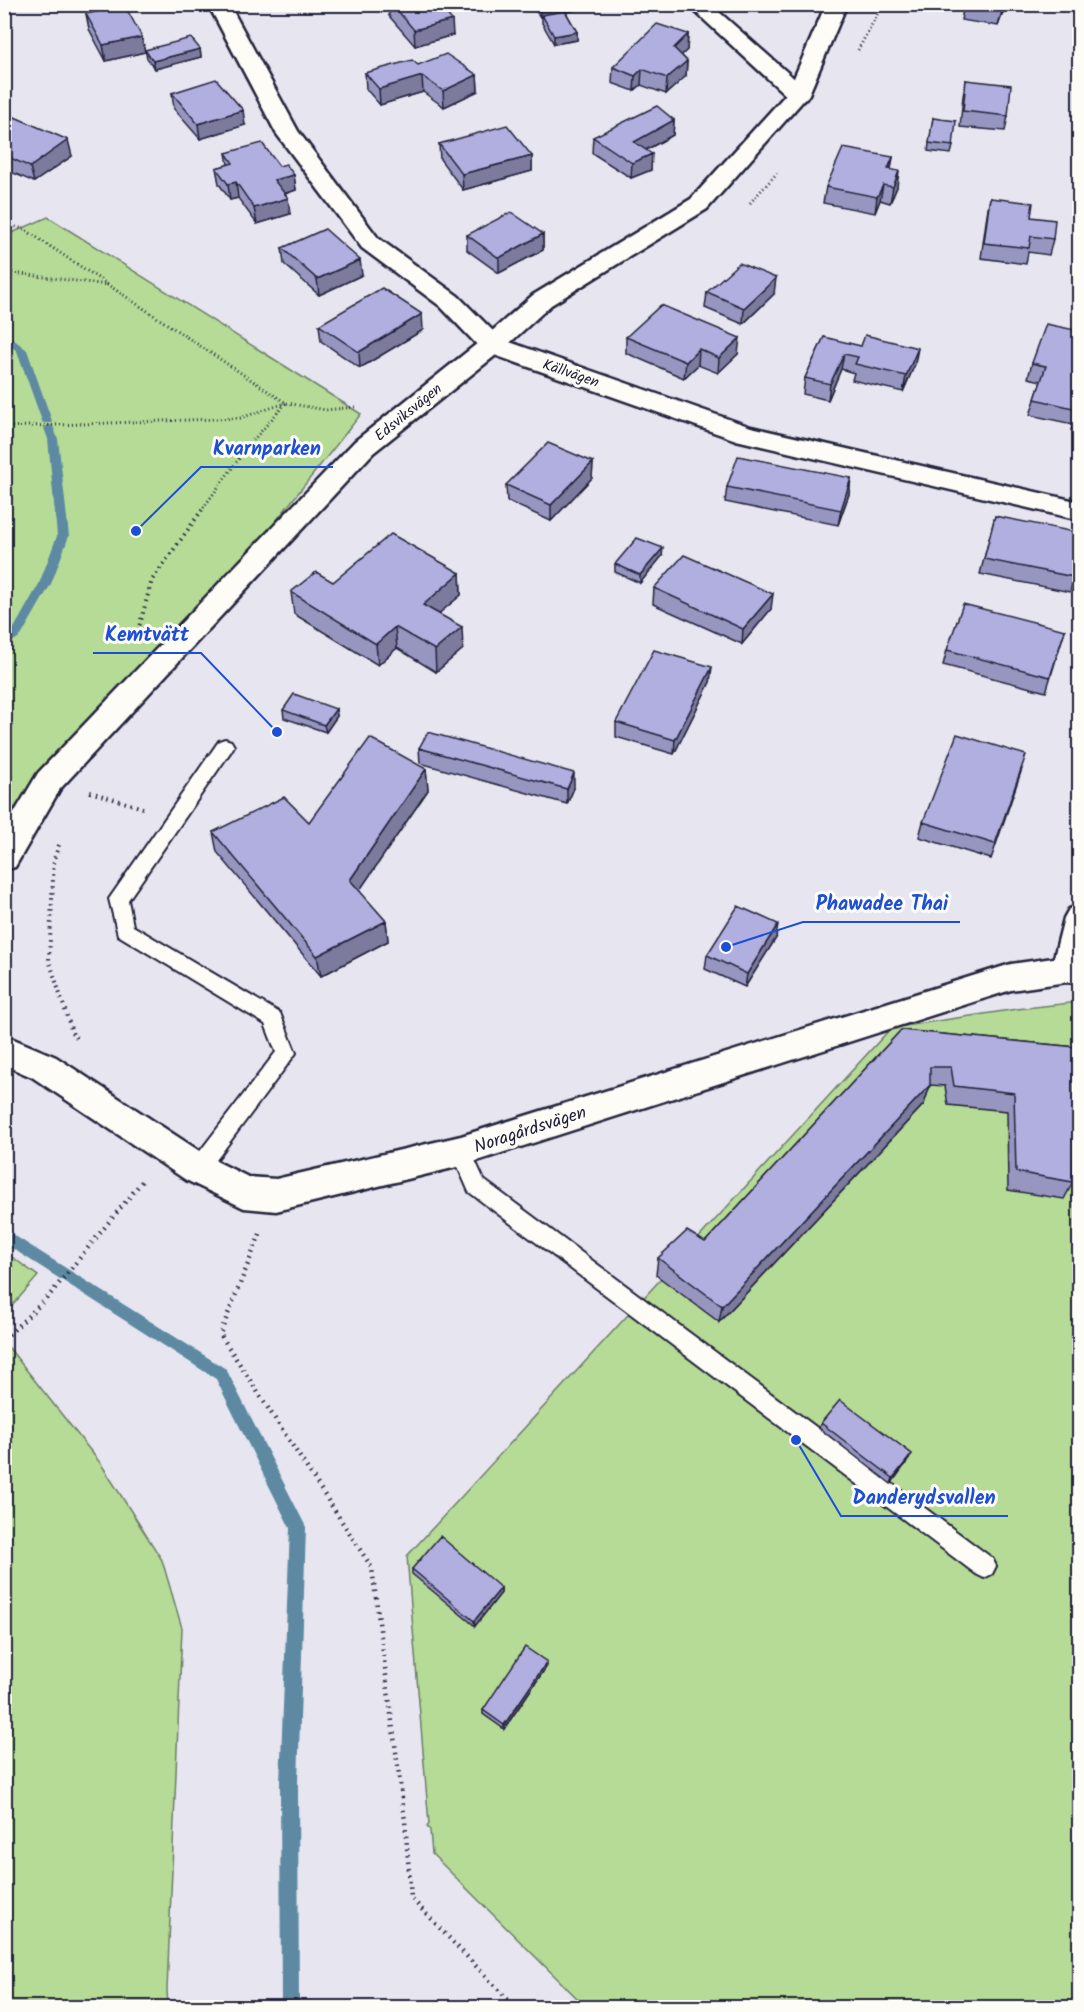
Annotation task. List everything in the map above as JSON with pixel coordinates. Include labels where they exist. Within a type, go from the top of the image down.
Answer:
[{"type":"street","name":"Källvägen","points":[[218,4],[287,133],[370,243],[449,301],[492,345],[745,434],[1080,511]]},
{"type":"street","points":[[697,4],[798,94]]},
{"type":"street","name":"Edsviksvägen","points":[[4,858],[49,781],[364,447],[492,345],[542,300],[699,204],[798,94],[837,4]]},
{"type":"street","points":[[1073,970],[1080,918]]},
{"type":"street","name":"Noragårdsvägen","points":[[4,1049],[44,1067],[198,1168],[244,1192],[276,1195],[461,1150],[1011,977],[1073,970]]},
{"type":"lane","points":[[198,1168],[286,1053],[273,1019],[125,930],[118,899],[225,746]]},
{"type":"lane","points":[[461,1150],[476,1186],[984,1566]]},
{"type":"path","points":[[857,52],[883,4]]},
{"type":"path","points":[[743,210],[781,167]]},
{"type":"path","points":[[4,224],[24,229],[286,403],[326,410],[359,406]]},
{"type":"path","points":[[4,272],[109,285]]},
{"type":"path","points":[[4,427],[240,418],[286,403]]},
{"type":"path","points":[[148,676],[134,646],[152,580],[248,446],[286,403]]},
{"type":"path","points":[[81,789],[174,818]]},
{"type":"path","points":[[62,839],[54,860],[49,960],[74,1035],[83,1042]]},
{"type":"path","points":[[4,1339],[48,1298],[168,1150]]},
{"type":"path","points":[[276,1195],[220,1334],[372,1568],[405,1821],[411,1898],[516,2007]]},
{"type":"green space","points":[[48,217],[361,414],[175,648],[5,817],[5,236]]},
{"type":"green space","points":[[1079,1002],[1079,2007],[586,2007],[432,1854],[430,1830],[427,1827],[429,1824],[407,1556],[891,1028]]},
{"type":"green space","points":[[5,1252],[38,1276],[5,1314]]},
{"type":"green space","points":[[9,1348],[101,1464],[162,1560],[182,1628],[168,2007],[5,2007],[4,1353]]},
{"type":"building","points":[[392,4],[438,4],[452,20],[414,30]]},
{"type":"building","points":[[964,4],[1004,4],[1002,11]]},
{"type":"building","points":[[125,6],[142,37],[103,45],[86,14]]},
{"type":"building","points":[[565,11],[577,32],[554,36],[542,15]]},
{"type":"building","points":[[657,24],[688,34],[674,48],[687,61],[667,78],[642,69],[635,76],[613,67]]},
{"type":"building","points":[[191,38],[200,49],[153,61],[145,50]]},
{"type":"building","points":[[446,54],[477,75],[443,91],[422,76],[379,89],[365,73],[412,60],[418,65]]},
{"type":"building","points":[[216,79],[243,110],[198,124],[172,93]]},
{"type":"building","points":[[966,80],[1011,85],[1008,116],[963,111]]},
{"type":"building","points":[[657,106],[674,120],[634,142],[652,154],[632,163],[593,137]]},
{"type":"building","points":[[10,115],[68,140],[30,167],[4,155],[4,119]]},
{"type":"building","points":[[933,118],[956,121],[953,146],[929,143]]},
{"type":"building","points":[[507,125],[532,156],[462,174],[439,144]]},
{"type":"building","points":[[262,143],[279,166],[286,164],[294,175],[274,180],[288,198],[254,208],[236,182],[228,184],[216,168],[233,163],[226,153]]},
{"type":"building","points":[[843,148],[893,157],[888,169],[899,171],[893,187],[883,185],[877,197],[826,187]]},
{"type":"building","points":[[990,198],[1033,203],[1031,217],[1055,220],[1053,239],[1031,236],[1029,248],[984,243]]},
{"type":"building","points":[[511,212],[543,234],[499,258],[467,235]]},
{"type":"building","points":[[325,229],[360,260],[317,279],[282,248]]},
{"type":"building","points":[[739,263],[776,278],[744,308],[707,292]]},
{"type":"building","points":[[382,288],[422,314],[359,352],[319,325]]},
{"type":"building","points":[[661,305],[740,338],[719,358],[699,349],[686,362],[626,337]]},
{"type":"building","points":[[1046,324],[1080,331],[1080,352],[1073,373],[1080,374],[1080,415],[1076,414],[1077,409],[1035,399],[1046,366],[1032,363]]},
{"type":"building","points":[[865,335],[918,348],[906,376],[855,364],[858,357],[844,354],[830,384],[805,378],[824,337],[861,346]]},
{"type":"building","points":[[548,443],[593,462],[551,505],[506,485]]},
{"type":"building","points":[[738,456],[851,478],[841,510],[727,487]]},
{"type":"building","points":[[995,516],[1080,533],[1080,552],[1074,577],[984,559]]},
{"type":"building","points":[[391,534],[460,573],[423,605],[462,627],[435,650],[395,627],[376,644],[291,592],[316,572],[333,582]]},
{"type":"building","points":[[637,538],[663,548],[640,575],[615,564]]},
{"type":"building","points":[[684,555],[773,594],[743,629],[654,588]]},
{"type":"building","points":[[963,604],[1065,630],[1050,677],[947,650]]},
{"type":"building","points":[[654,650],[712,667],[675,740],[616,722]]},
{"type":"building","points":[[294,694],[336,709],[324,725],[283,710]]},
{"type":"building","points":[[428,732],[574,773],[567,789],[419,748]]},
{"type":"building","points":[[957,734],[1026,755],[995,844],[923,822]]},
{"type":"building","points":[[370,738],[426,769],[350,880],[386,921],[317,956],[213,832],[284,797],[309,822]]},
{"type":"building","points":[[738,906],[778,924],[747,974],[707,955]]},
{"type":"building","points":[[901,1030],[1076,1047],[1073,1182],[1016,1172],[1014,1093],[954,1086],[951,1067],[930,1067],[930,1085],[722,1306],[658,1258],[687,1231],[705,1242]]},
{"type":"building","points":[[840,1400],[912,1454],[893,1478],[821,1423]]},
{"type":"building","points":[[440,1536],[501,1588],[474,1621],[412,1569]]},
{"type":"building","points":[[525,1647],[547,1662],[504,1725],[483,1710]]},
{"type":"waterway","points":[[4,335],[22,350],[47,421]]},
{"type":"waterway","points":[[4,643],[17,633],[45,584],[63,536],[53,439],[49,428]]},
{"type":"waterway","points":[[4,1235],[221,1374],[298,1527],[289,1783],[290,2008]]},
{"type":"place","name":"Kvarnparken","points":[[136,531]]},
{"type":"place","name":"Kemtvätt","points":[[277,732]]},
{"type":"place","name":"Phawadee Thai","points":[[726,947]]},
{"type":"place","name":"Danderydsvallen","points":[[796,1440]]}]
